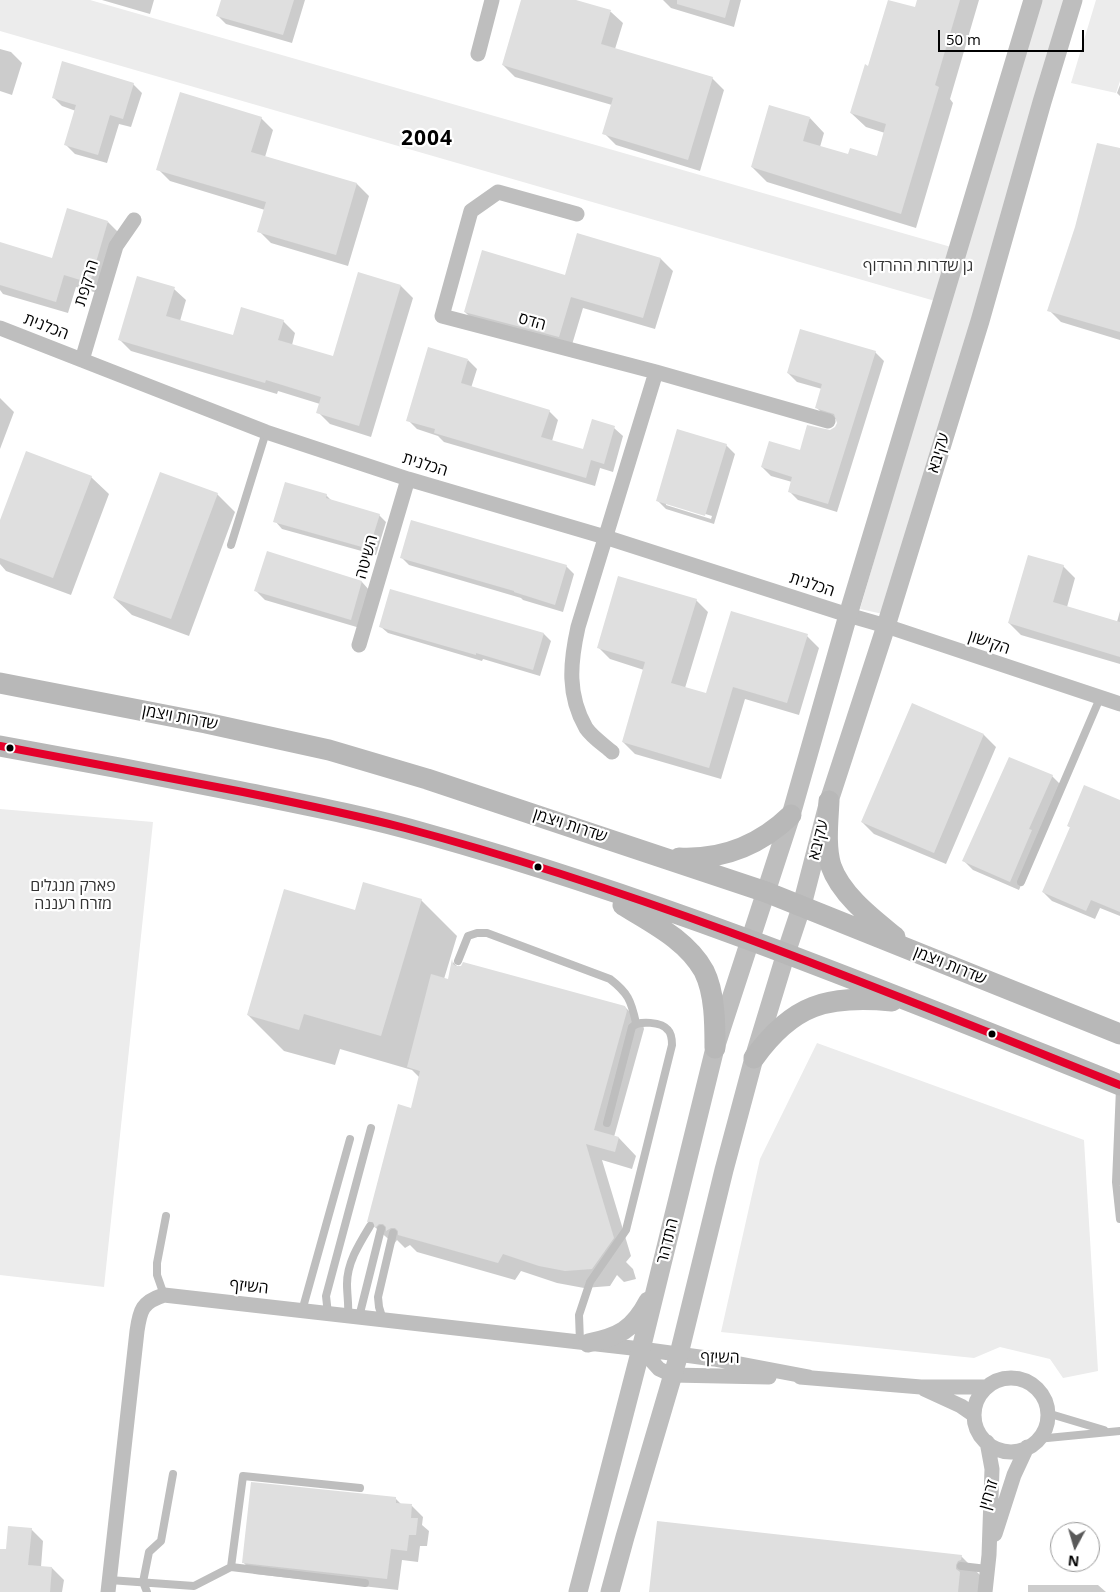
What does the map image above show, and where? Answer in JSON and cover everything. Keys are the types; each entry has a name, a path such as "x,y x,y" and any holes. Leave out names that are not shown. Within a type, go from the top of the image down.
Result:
{"main road":[{"name":"שדרות ויצמן","path":"0,682 206,723 329,750 427,779 802,905 1120,1034"},
{"path":"0,746 308,805 426,833 574,879 786,953 1120,1085"},
{"path":"828,801 828,849 832,867 842,885 862,909 915,952"},
{"path":"666,858 691,859 715,856 741,848 761,840 779,827 791,815"},
{"path":"574,879 665,931 687,949 704,972 712,998 715,1020 715,1048"},
{"path":"754,1058 781,1026 795,1015 811,1007 828,1002 852,999 914,1003"}],"street":[{"path":"478,54 492,0"},
{"name":"עקיבא","path":"766,892 791,815 848,615 1032,0"},
{"name":"עקיבא","path":"802,905 828,801 886,626 980,321 1073,0"},
{"name":"הדס","path":"576,214 498,192 471,210 442,316 656,372 828,421"},
{"name":"הרקפת","path":"82,360 116,246 134,220"},
{"name":"הכלנית","path":"0,328 266,432 408,479 605,537 848,615"},
{"path":"612,752 587,730 572,693 571,659 578,627 656,372"},
{"name":"השיטה","path":"359,645 408,479"},
{"name":"הקישון","path":"848,615 1120,704"},
{"name":"התדהר","path":"578,1592 641,1349 715,1048 766,892"},
{"path":"610,1592 678,1354 754,1058 802,905"},
{"path":"584,1342 607,1339 623,1332 634,1322 646,1305 658,1280"},
{"path":"109,1586 140,1313 151,1299 164,1295"},
{"name":"השיזף","path":"164,1295 641,1349 809,1377"},
{"path":"641,1349 660,1369 672,1375"},
{"name":"השיזף","path":"672,1375 809,1377 921,1387 986,1387"},
{"path":"1007,1378 1019,1379 1030,1383 1039,1391 1045,1401 1047,1413 1046,1424 1032,1443 1022,1450 997,1449 978,1433 974,1421 974,1409 978,1397 986,1387 996,1381 1007,1378"},
{"name":"השיזף","path":"921,1387 974,1414"},
{"name":"זרחין","path":"985,1592 992,1469 987,1442"},
{"name":"זרחין","path":"988,1562 1014,1475 1032,1443"}],"lane":[{"path":"231,545 266,432"},
{"path":"1021,882 1100,698"},
{"path":"458,961 468,936 476,933 487,933 610,979 624,990 632,1001 636,1022 632,1027 607,1123"},
{"path":"584,1342 579,1315 590,1282 626,1230 672,1045 672,1035 668,1028 662,1025 636,1022"},
{"path":"1120,1089 1118,1182 1120,1219"},
{"path":"328,1314 326,1296 371,1128"},
{"path":"302,1310 350,1139"},
{"path":"164,1295 157,1275 157,1263 166,1216"},
{"path":"353,1316 347,1283 354,1253 370,1226"},
{"path":"353,1316 381,1229"},
{"path":"383,1320 378,1297 393,1233"},
{"path":"1047,1413 1108,1432"},
{"path":"1032,1443 1120,1431"},
{"path":"147,1592 143,1582 149,1552 161,1541 173,1474"},
{"path":"231,1567 243,1476 360,1488"},
{"path":"961,1566 988,1562"},
{"path":"109,1586 143,1582 197,1589 231,1567 365,1583"}],"green space":[{"name":"גן שדרות ההרדוף","path":"0,0 90,0 958,249 942,303 0,31"},
{"path":"1038,0 1068,0 883,614 860,609"},
{"path":"1096,0 1120,0 1120,81 1116,93 1071,83"},
{"name":"פארק מנגלים מזרח רעננה","path":"0,809 153,822 104,1287 0,1275"},
{"path":"817,1043 1084,1140 1098,1371 1063,1378 1050,1359 1000,1347 974,1358 721,1332 760,1159"}],"building":[{"path":"221,0 294,0 283,35 216,16"},
{"path":"521,0 576,0 611,10 601,44 713,77 688,160 602,134 613,98 502,65"},
{"path":"677,0 730,0 725,18 677,4"},
{"path":"888,0 915,7 917,0 960,0 935,85 939,87 901,214 751,167 769,105 810,117 803,141 848,154 850,148 877,156 886,124 850,113 865,64 868,66"},
{"path":"62,61 134,83 123,119 110,115 98,155 64,145 76,105 52,98"},
{"path":"180,92 262,117 251,152 357,183 336,255 257,232 266,202 156,170"},
{"path":"1097,143 1120,148 1120,332 1047,311 1075,227"},
{"path":"67,208 108,221 90,283 64,275 56,302 0,285 0,242 52,258"},
{"path":"577,233 661,258 643,318 571,297 559,337 464,312 482,250 565,275"},
{"path":"358,272 401,285 359,426 316,413 321,397 266,380 265,383 118,340 137,276 175,287 166,316 233,335 241,307 284,320 278,340 333,356"},
{"path":"800,329 876,351 828,504 788,492 792,477 761,467 769,441 800,450 807,425 830,430 837,423 834,414 815,408 822,384 787,373"},
{"path":"428,347 468,359 461,383 550,410 541,437 583,449 592,419 615,426 604,464 591,460 586,478 434,433 435,429 406,421"},
{"path":"677,429 727,444 705,516 656,501"},
{"path":"26,451 92,476 53,578 0,558 0,520"},
{"path":"160,472 218,493 171,619 113,598"},
{"path":"285,482 327,494 326,498 380,514 369,549 273,522"},
{"path":"411,520 567,565 555,605 514,591 400,558"},
{"path":"267,551 362,581 351,620 254,591"},
{"path":"1028,555 1064,565 1053,602 1120,622 1120,657 1008,623"},
{"path":"618,576 697,599 671,683 706,693 731,611 808,634 787,703 733,687 709,768 622,742 645,662 597,648"},
{"path":"390,589 544,633 533,670 379,627"},
{"path":"912,703 984,734 934,853 861,822"},
{"path":"1009,757 1053,775 1029,829 1032,830 1010,882 962,861"},
{"path":"1084,785 1120,800 1120,912 1091,900 1086,911 1042,892 1070,827 1067,826"},
{"path":"363,882 422,899 381,1036 304,1014 299,1030 247,1015 284,889 355,910"},
{"path":"452,959 453,964 456,966 461,966 463,962 625,1006 627,1011 594,1130 619,1137 615,1152 586,1144 614,1238 592,1269 565,1271 539,1266 503,1254 498,1263 398,1235 398,1231 395,1228 386,1231 386,1227 383,1224 379,1224 375,1228 373,1222 367,1222 398,1104 411,1108 420,1071 407,1067 431,974 448,979"},
{"path":"251,1482 396,1497 396,1503 412,1504 411,1518 418,1518 416,1535 409,1535 407,1551 391,1549 387,1579 242,1563"},
{"path":"657,1521 962,1555 961,1560 956,1565 956,1569 960,1572 958,1592 649,1592"},
{"path":"8,1526 32,1528 28,1565 52,1567 50,1592 0,1592 0,1549 6,1549"}],"transit line":[{"path":"0,746 324,809 405,828 496,854 587,882 677,913 944,1014 1120,1085"}],"district":[{"name":"2004","path":"427,139"}]}
